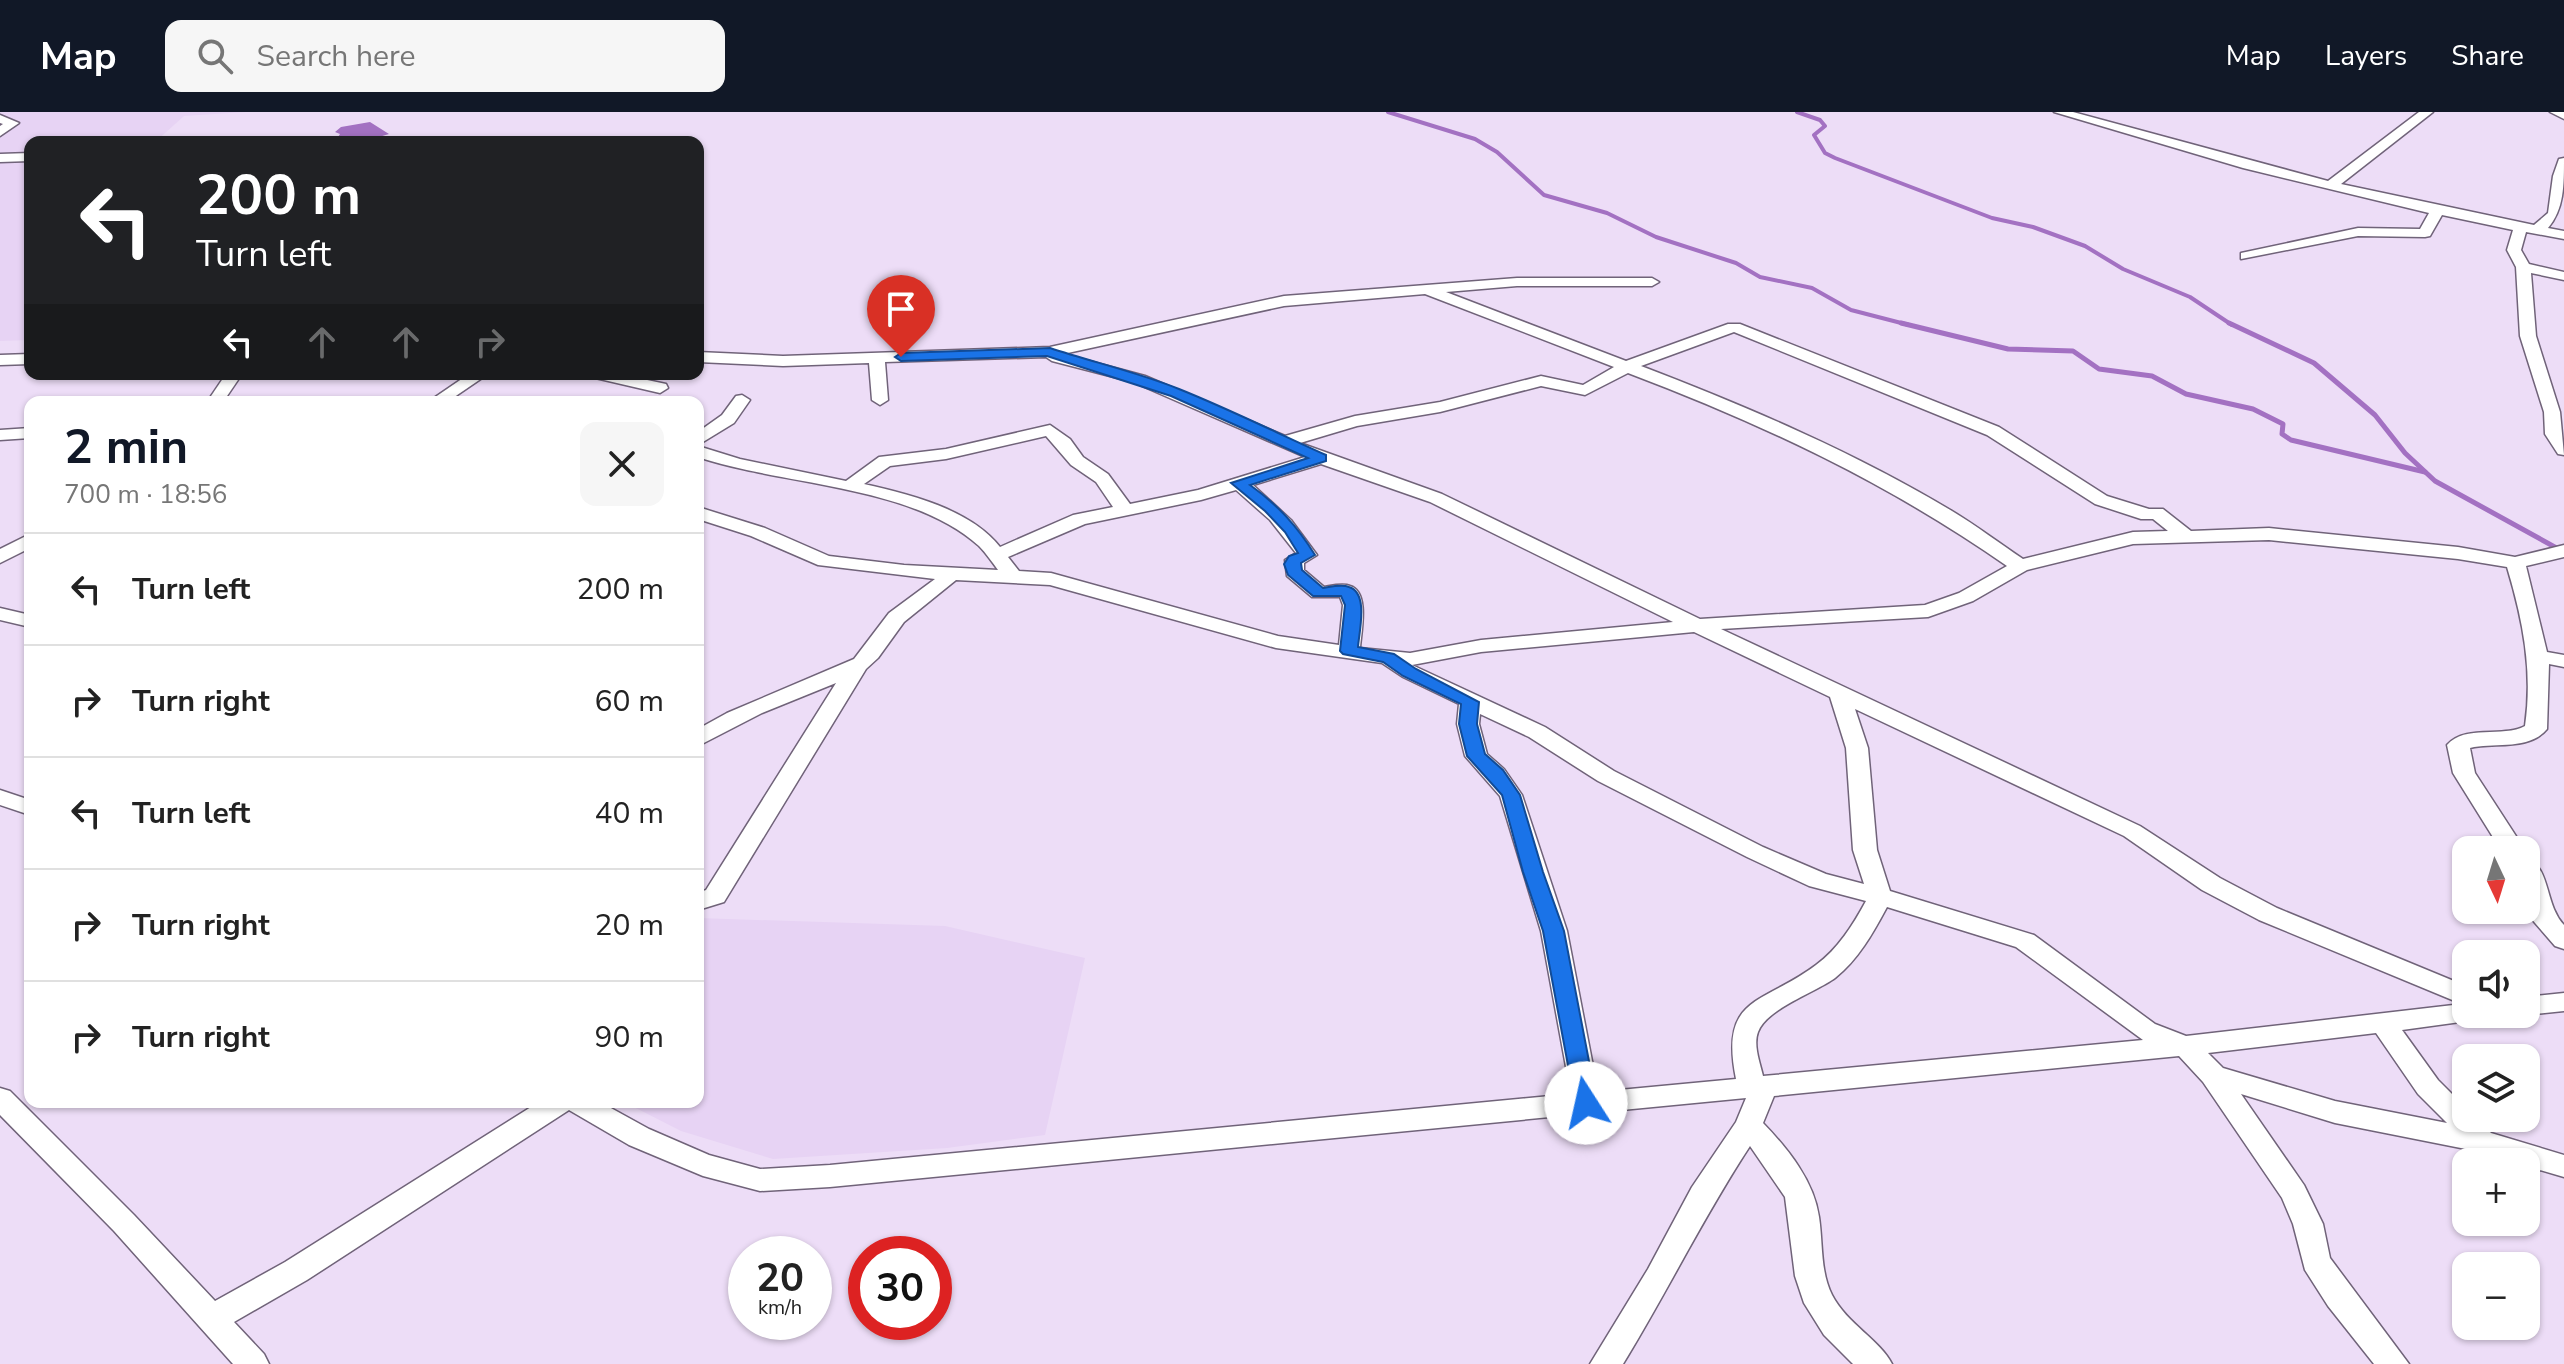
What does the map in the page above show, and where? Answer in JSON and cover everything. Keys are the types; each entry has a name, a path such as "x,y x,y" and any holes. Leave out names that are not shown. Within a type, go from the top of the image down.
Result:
{"street":[{"path":"2060,112 2198,152 2332,185 2439,211 2564,235"},
{"path":"2332,185 2427,112"},
{"path":"2556,112 2564,115"},
{"path":"0,119 13,123 0,132"},
{"path":"0,158 24,157"},
{"path":"2540,231 2541,225 2552,218 2557,209 2560,190 2558,172 2564,162"},
{"path":"2246,256 2358,232 2425,233 2431,218 2439,211"},
{"path":"2520,228 2514,250 2523,267 2528,336 2552,412 2554,434 2564,450"},
{"path":"2523,267 2564,276"},
{"path":"704,357 783,361 1050,352 1256,305 1416,289 1529,282 1652,282"},
{"path":"1416,289 1456,299 1560,342 1630,365 1756,418 1943,513 2020,566"},
{"path":"1283,442 1355,421 1440,407 1541,381 1585,390 1630,365 1734,327 1993,431 2101,500 2148,515 2156,513 2185,535"},
{"path":"1050,352 1058,358 1139,379 1321,458 1436,498 1697,627 2132,831 2211,884 2268,914 2452,990"},
{"path":"877,357 880,400"},
{"path":"0,360 24,359"},
{"path":"445,396 471,380"},
{"path":"624,380 660,388"},
{"path":"704,436 728,419 742,400"},
{"path":"851,485 885,461 946,454 1050,430 1077,461 1102,478 1125,510"},
{"path":"0,435 24,433"},
{"path":"704,454 720,461 851,485 948,517 978,535 1000,554 1011,574"},
{"path":"1000,554 1080,519 1239,483 1321,458"},
{"path":"1239,483 1271,507 1292,530 1307,555 1295,560 1292,564 1294,572 1319,593 1347,591 1353,605 1349,651"},
{"path":"704,515 758,532 825,561 951,574 1011,574 1051,579 1276,642 1410,659 1493,644 1771,618 1928,611 1966,597 2020,566 2133,538 2284,535 2458,553 2515,563 2564,551"},
{"path":"0,557 24,543"},
{"path":"2504,836 2464,773 2458,745 2470,739 2526,736 2536,729 2542,698 2534,622 2515,563"},
{"path":"704,900 715,896 858,665 877,648 890,625 937,589 951,574"},
{"path":"0,614 24,620"},
{"path":"2538,656 2564,661"},
{"path":"1388,658 1410,673 1537,732 1606,776 1682,817 1818,880 2025,941 2146,1031 2185,1046 2213,1075 2294,1193 2308,1224 2316,1261 2339,1297 2393,1364"},
{"path":"704,735 719,724 858,665"},
{"path":"1606,1364 1659,1278 1702,1195 1748,1126 1758,1086 1745,1049 1745,1030 1755,1017 1782,997 1825,972 1866,925 1880,897 1865,850 1857,748 1840,695"},
{"path":"1470,702 1468,724 1476,756 1496,774 1511,795 1554,931 1586,1103"},
{"path":"0,797 24,806"},
{"path":"2540,912 2564,940"},
{"path":"2540,1005 2564,1002"},
{"path":"588,1108 639,1137 703,1165 760,1180 830,1176 2185,1046 2452,1014"},
{"path":"2382,1022 2428,1087 2481,1141"},
{"path":"2213,1075 2335,1112 2481,1141 2564,1166"},
{"path":"0,1098 124,1223 253,1364"},
{"path":"211,1319 308,1263 552,1108"},
{"path":"1748,1126 1767,1144 1803,1205 1810,1277 1828,1318 1844,1339 1876,1364"}],"shaded area":[{"path":"0,112 246,112 184,116 162,136 24,136 24,340 0,341"},
{"path":"370,122 389,134 339,136 335,132 341,127"},
{"path":"704,918 945,926 1085,958 1045,1135 947,1148 773,1159 681,1131 636,1108 704,1108"}],"waterway":[{"path":"1388,112 1475,139 1497,152 1544,195 1607,213 1656,237 1736,263 1760,277 1812,288 1851,310 1905,324"},
{"path":"1797,112 1820,120 1825,126 1814,135 1825,153 1835,158 1992,218 2033,227 2085,246 2123,269 2190,297 2229,323"},
{"path":"1901,323 1905,324"},
{"path":"2229,323 2314,363 2375,415 2405,453 2435,481 2564,552"},
{"path":"1905,324 2008,349 2073,351 2099,369 2152,376 2186,394 2253,409 2283,424 2282,434 2291,440 2425,472"}],"route":[{"path":"901,357 1050,352 1058,358 1139,379 1176,393 1321,458 1239,483 1271,507 1292,530 1307,555 1292,564 1294,572 1302,580 1319,593 1347,591 1353,605 1349,651 1388,658 1410,673 1470,702 1468,724 1476,756 1496,774 1511,795 1514,813 1554,931 1586,1103"}]}
